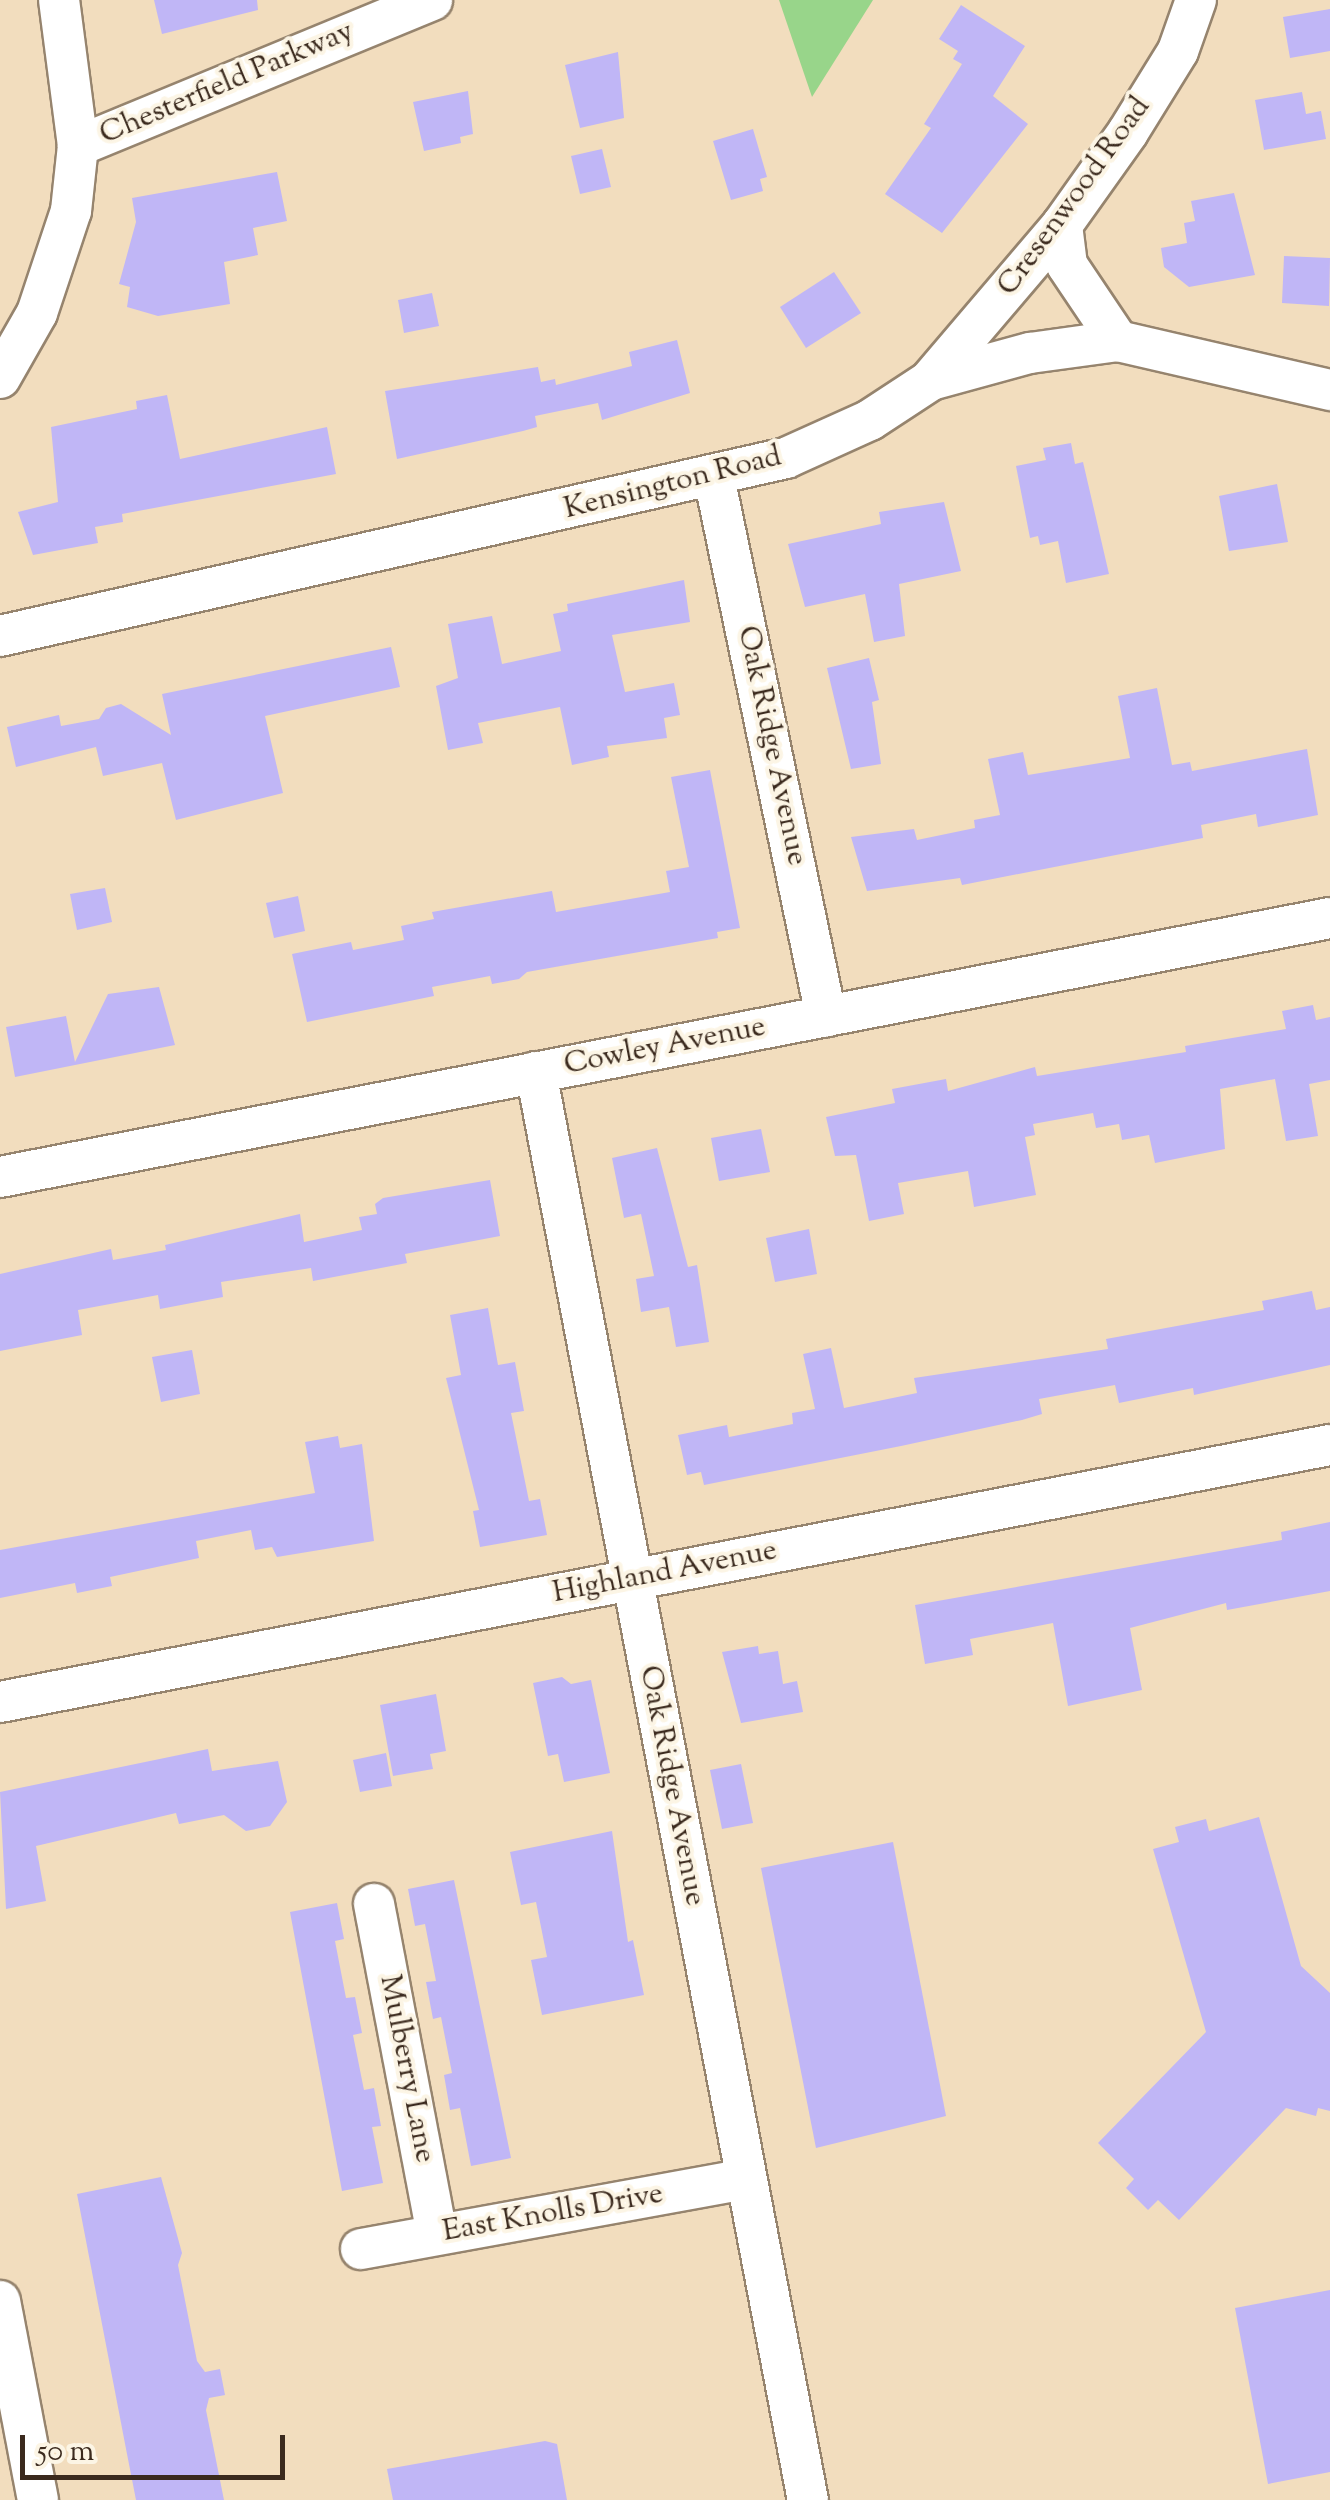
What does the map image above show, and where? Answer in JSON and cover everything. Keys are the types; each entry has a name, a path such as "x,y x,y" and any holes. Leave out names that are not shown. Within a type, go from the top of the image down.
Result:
{"street":[{"path":"0,378 56,269 78,146 58,0"},
{"name":"Chesterfield Parkway","path":"78,146 432,0"},
{"name":"Cresenwood Road","path":"931,380 1062,224 1178,52 1196,0"},
{"path":"1062,224 1067,265 1118,342"},
{"name":"Kensington Road","path":"0,636 714,477 829,442 931,380 1030,353 1118,342 1330,390"},
{"name":"Oak Ridge Avenue","path":"714,477 826,1016"},
{"name":"Cowley Avenue","path":"0,1176 1330,918"},
{"name":"Oak Ridge Avenue","path":"536,1072 808,2500"},
{"name":"Highland Avenue","path":"0,1702 1330,1445"},
{"name":"Mulberry Lane","path":"374,1904 437,2234"},
{"name":"East Knolls Drive","path":"361,2249 745,2179"},
{"path":"0,2301 38,2500"}],"green space":[{"path":"779,0 873,0 812,97"}],"building":[{"path":"154,0 257,0 258,10 162,34"},
{"path":"961,5 1025,46 993,96 1028,124 942,233 885,194 931,128 924,124 962,64 953,59 958,51 939,39"},
{"path":"1330,9 1330,51 1290,58 1283,17"},
{"path":"618,52 624,118 580,128 565,65"},
{"path":"468,91 473,134 460,137 461,143 424,151 413,102"},
{"path":"1302,92 1306,114 1321,111 1326,139 1264,150 1255,100"},
{"path":"753,129 767,177 760,179 763,191 731,200 713,141"},
{"path":"602,149 611,187 580,194 571,156"},
{"path":"277,172 287,221 253,228 258,255 224,262 230,304 158,316 127,307 130,287 119,284 136,222 132,198"},
{"path":"1234,193 1255,275 1189,287 1164,267 1161,248 1187,243 1184,223 1195,221 1191,201"},
{"path":"1284,256 1330,258 1329,306 1282,303"},
{"path":"834,272 861,313 806,348 780,307"},
{"path":"432,293 439,326 404,333 398,300"},
{"path":"677,340 690,393 602,420 598,403 535,416 537,427 397,459 385,391 538,367 541,382 555,379 556,385 632,366 629,352"},
{"path":"167,395 180,459 327,427 336,474 122,514 123,522 95,527 98,543 33,555 18,512 58,502 51,427 137,409 136,401"},
{"path":"1071,443 1075,464 1083,462 1109,574 1066,583 1058,541 1040,545 1038,536 1030,538 1016,466 1046,460 1043,448"},
{"path":"1277,484 1288,542 1229,551 1219,496"},
{"path":"944,502 961,571 899,584 905,636 874,642 865,594 805,607 788,544 881,524 879,512"},
{"path":"684,580 690,622 612,635 625,692 674,683 680,715 664,718 667,738 607,746 609,757 572,765 560,707 478,723 483,743 448,750 436,686 458,678 448,624 492,616 502,664 561,651 553,614 568,611 567,604"},
{"path":"391,647 400,687 265,716 283,793 176,820 162,763 103,776 96,747 16,767 7,727 59,715 61,726 99,719 106,708 121,704 171,735 162,694"},
{"path":"869,658 879,700 872,702 881,764 851,769 827,668"},
{"path":"1157,688 1172,765 1190,762 1192,771 1307,749 1318,815 1258,827 1256,814 1201,825 1203,838 962,885 960,878 867,891 851,837 914,829 917,840 975,828 974,820 1000,815 988,759 1023,752 1028,775 1130,758 1118,696"},
{"path":"710,770 740,928 717,932 718,938 527,972 519,979 492,984 490,976 432,987 434,996 307,1022 292,954 351,942 353,950 404,940 401,926 434,919 432,912 552,891 556,912 670,892 666,871 689,867 671,777"},
{"path":"105,888 112,922 77,930 70,894"},
{"path":"298,896 305,931 274,938 266,903"},
{"path":"159,987 175,1045 15,1077 6,1027 66,1016 75,1062 108,994"},
{"path":"1313,1005 1316,1020 1330,1017 1330,1080 1309,1084 1318,1136 1286,1141 1275,1079 1220,1089 1225,1149 1155,1163 1149,1135 1122,1140 1119,1124 1096,1128 1093,1113 1033,1124 1035,1135 1025,1137 1036,1195 974,1207 968,1171 898,1183 904,1214 869,1221 856,1155 835,1156 826,1117 895,1103 892,1089 946,1079 948,1091 1035,1067 1037,1076 1186,1052 1185,1046 1286,1029 1282,1011"},
{"path":"761,1129 770,1172 719,1181 711,1138"},
{"path":"657,1148 688,1267 697,1265 709,1342 676,1347 669,1307 641,1312 636,1279 654,1276 641,1214 624,1218 612,1158"},
{"path":"490,1180 500,1236 405,1254 407,1263 313,1281 311,1268 221,1282 223,1297 160,1309 158,1295 78,1310 82,1335 0,1351 0,1274 111,1249 113,1260 166,1250 165,1245 300,1214 304,1242 362,1230 359,1217 377,1214 375,1204 383,1198"},
{"path":"809,1229 817,1274 775,1282 766,1238"},
{"path":"1312,1291 1316,1310 1330,1307 1330,1365 1194,1395 1193,1388 1119,1403 1115,1385 1039,1399 1042,1414 1022,1420 901,1446 704,1485 701,1472 687,1475 678,1435 727,1425 729,1437 793,1424 792,1413 815,1409 803,1354 831,1348 844,1408 917,1393 914,1378 1108,1349 1106,1339 1264,1310 1262,1301"},
{"path":"488,1308 498,1365 515,1362 524,1411 511,1413 529,1501 540,1499 547,1535 480,1547 473,1511 479,1510 446,1378 461,1375 450,1315"},
{"path":"192,1350 200,1394 161,1402 152,1357"},
{"path":"338,1436 340,1448 362,1444 374,1541 277,1557 272,1547 255,1550 251,1530 196,1541 199,1558 110,1577 112,1586 77,1593 75,1583 0,1598 0,1550 315,1493 305,1442"},
{"path":"1330,1522 1330,1591 1227,1610 1226,1603 1130,1628 1142,1690 1068,1706 1053,1623 970,1639 973,1655 925,1664 915,1605 1282,1540 1281,1532"},
{"path":"758,1646 759,1654 778,1651 783,1684 797,1681 803,1712 741,1723 722,1652"},
{"path":"562,1677 571,1684 591,1680 610,1773 564,1782 558,1754 548,1756 533,1683"},
{"path":"436,1694 446,1751 430,1754 433,1769 393,1776 380,1705"},
{"path":"208,1749 212,1771 278,1761 287,1802 270,1826 246,1831 224,1815 179,1824 176,1813 36,1846 46,1901 6,1909 0,1792"},
{"path":"386,1753 392,1786 360,1792 353,1760"},
{"path":"741,1764 753,1823 722,1829 710,1770"},
{"path":"1259,1817 1301,1966 1330,1993 1330,2111 1318,2108 1316,2116 1286,2108 1179,2220 1158,2200 1148,2210 1126,2188 1134,2179 1098,2143 1206,2032 1153,1849 1179,1842 1175,1827 1206,1819 1209,1831"},
{"path":"612,1831 628,1942 633,1940 644,1995 542,2015 531,1960 547,1957 536,1902 521,1905 510,1852"},
{"path":"893,1842 946,2116 816,2148 761,1868"},
{"path":"454,1880 511,2158 471,2166 460,2108 450,2110 444,2075 452,2073 441,2017 433,2019 426,1982 436,1981 425,1924 415,1926 408,1889"},
{"path":"337,1903 344,1939 335,1941 346,1998 355,1997 362,2033 353,2035 364,2090 374,2088 381,2126 372,2127 383,2183 342,2191 290,1912"},
{"path":"161,2177 182,2253 178,2265 197,2361 205,2372 220,2369 225,2395 209,2398 206,2410 224,2500 136,2500 127,2454 77,2194"},
{"path":"1330,2290 1330,2472 1268,2484 1235,2308"},
{"path":"545,2441 557,2444 567,2500 393,2500 387,2469"}]}
